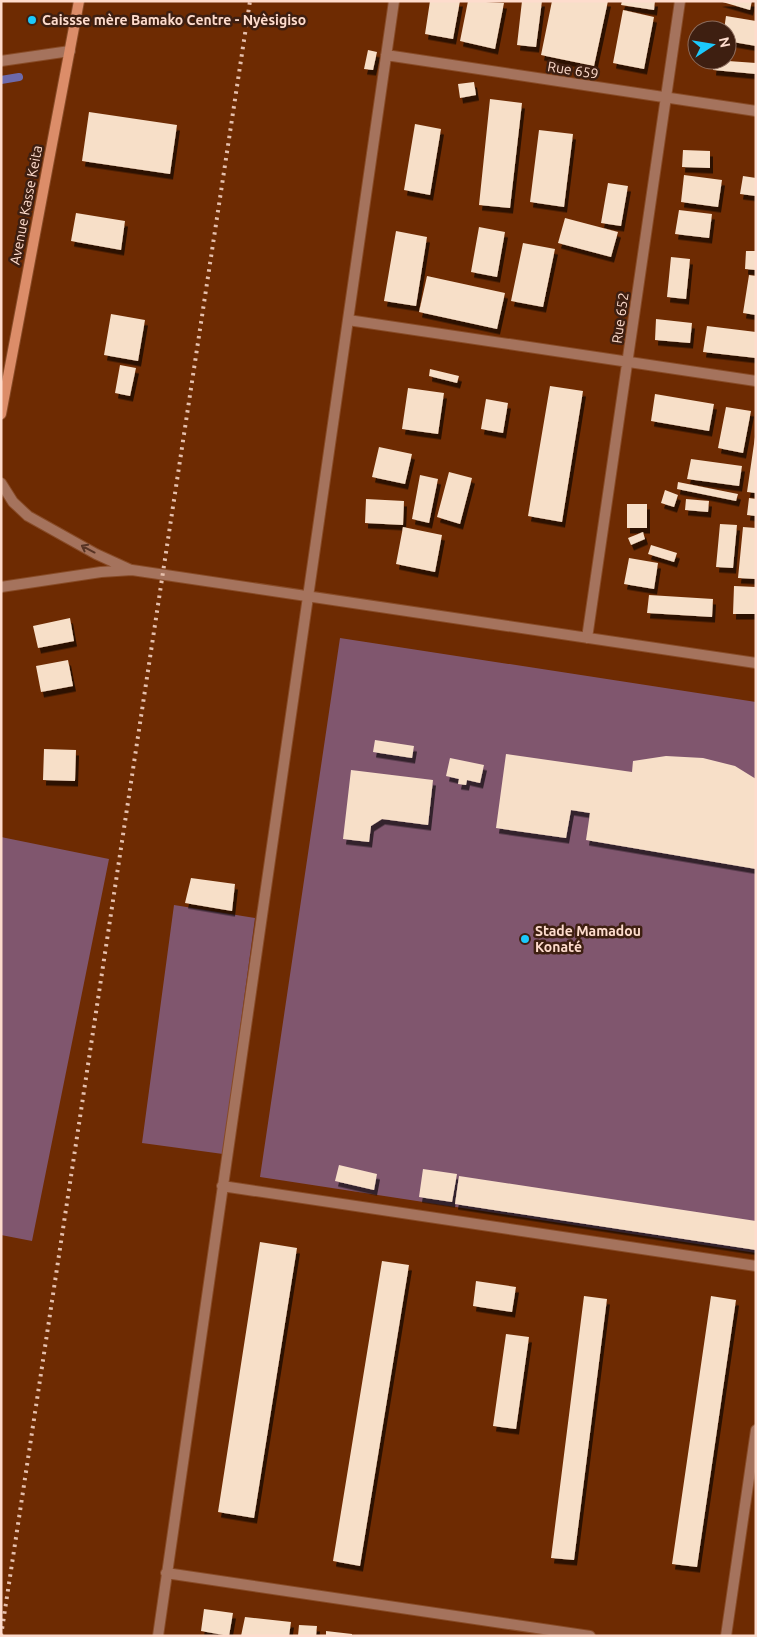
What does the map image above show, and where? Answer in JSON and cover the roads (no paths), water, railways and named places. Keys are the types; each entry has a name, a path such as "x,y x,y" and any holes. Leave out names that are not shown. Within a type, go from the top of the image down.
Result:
{"main road":[{"name":"Avenue Kasse Keita","path":"1,414 3,393 79,1"}],"street":[{"path":"158,1636 394,1"},
{"name":"Rue 652","path":"588,638 680,1"},
{"path":"1,61 70,51"},
{"name":"Rue 659","path":"386,56 756,111"},
{"path":"348,320 756,381"},
{"path":"1,483 13,502 28,516 96,554 132,570"},
{"path":"1,587 101,572 132,570 756,663"},
{"path":"222,1186 756,1266"},
{"path":"726,1636 756,1430"},
{"path":"166,1573 590,1636"}],"waterway":[{"path":"1,80 19,77"}],"railway":[{"path":"1,1636 250,1"}],"place":[{"name":"Caissse mère Bamako Centre - Nyèsigiso","path":"32,20"},
{"name":"Stade Mamadou Konaté","path":"525,939"}]}
